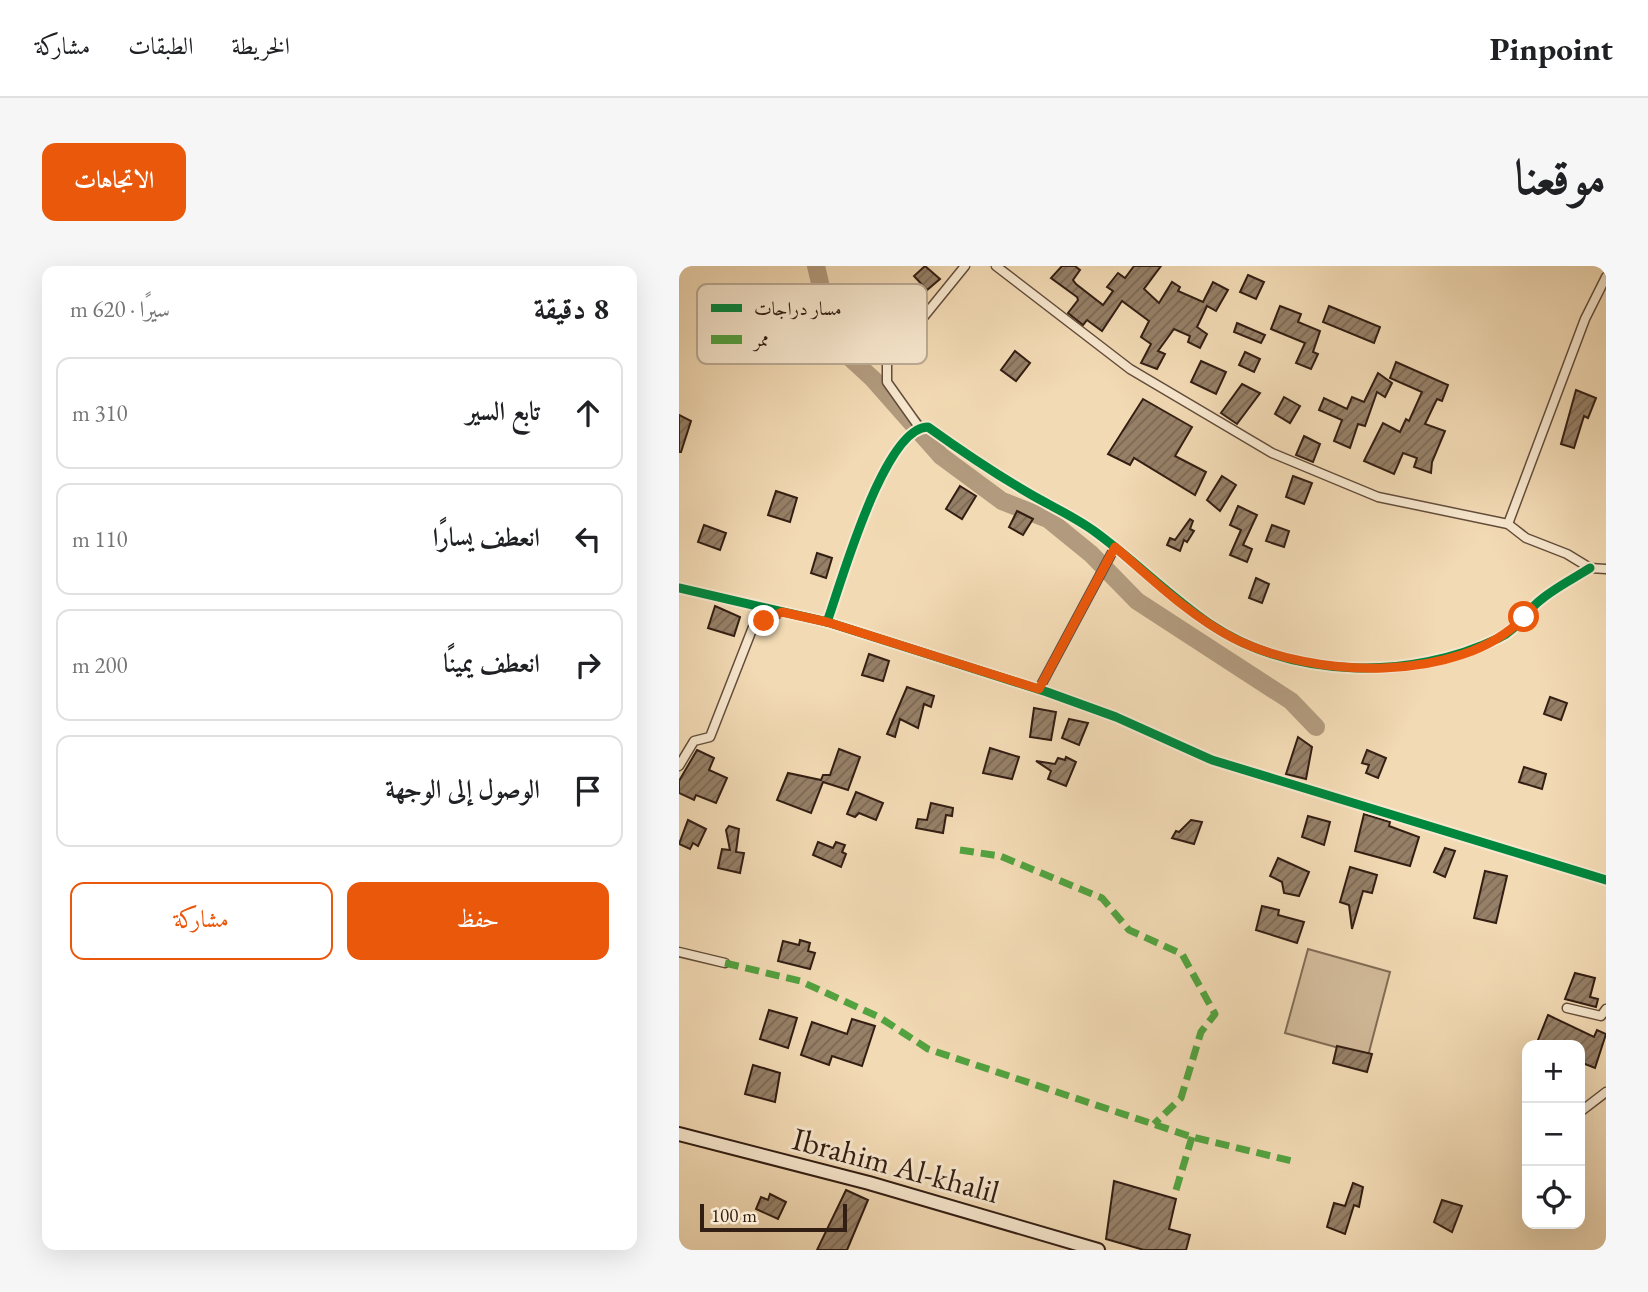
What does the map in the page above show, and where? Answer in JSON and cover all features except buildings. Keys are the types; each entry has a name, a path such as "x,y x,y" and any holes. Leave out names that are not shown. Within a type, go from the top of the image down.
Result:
{"street":[{"path":"927,313 965,266"},
{"path":"996,266 1129,369 1272,453 1378,497 1508,524 1526,538 1567,554 1590,568 1606,569"},
{"path":"1508,524 1585,319 1606,277"},
{"path":"887,364 887,382 919,427"},
{"path":"827,622 872,495 886,466 910,432 919,427 928,427 981,464 1075,518 1209,623 1252,647 1333,667 1378,669 1437,660 1499,638 1510,632 1539,601 1590,568"},
{"path":"1039,689 1115,547"},
{"path":"679,588 827,622 1039,689 1116,717 1212,760 1606,880"},
{"path":"679,766 694,741 710,737 753,627 782,612"},
{"path":"679,952 726,963"},
{"path":"1567,1008 1601,1016 1606,1009"},
{"path":"1585,1108 1606,1092"},
{"name":"Ibrahim Al-khalil","path":"679,1134 869,1183 1098,1250"}],"shaded area":[{"path":"1308,949 1390,972 1368,1056 1285,1033"}],"waterway":[{"path":"816,266 820,284"},
{"path":"857,364 941,456 1002,501 1048,519 1091,554 1137,601 1291,701 1316,727"}],"marked path":[{"path":"960,850 1000,856 1102,898 1129,930 1182,954 1215,1014 1201,1032 1181,1098 1154,1124"},
{"path":"725,963 800,981 879,1017 928,1049 1192,1137 1292,1161"},
{"path":"1176,1190 1192,1137"}],"cycle path":[{"path":"827,622 866,510 880,479 896,452 912,434 928,427 1000,476 1094,531 1210,624 1242,642 1277,655 1314,664 1352,668 1390,667 1428,662 1464,652 1505,635 1543,598 1590,568"},
{"path":"679,588 827,622 1047,692 1116,717 1212,760 1606,880"}],"route":[{"path":"764,621 782,612 827,622 1039,689 1115,547 1160,586 1230,636 1252,647 1333,667 1378,669 1437,660 1499,638 1510,632 1524,617"}]}
